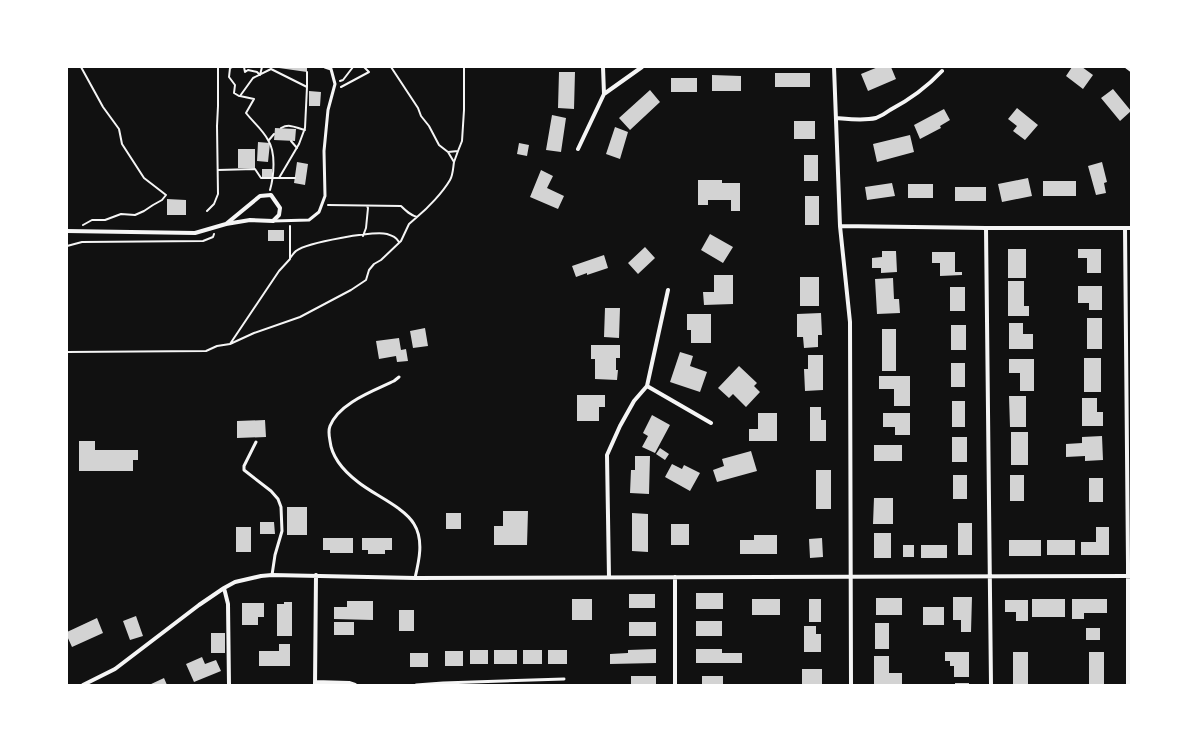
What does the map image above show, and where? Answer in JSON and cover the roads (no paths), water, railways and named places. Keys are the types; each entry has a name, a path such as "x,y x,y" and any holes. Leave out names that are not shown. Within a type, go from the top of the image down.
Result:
{"street":[{"path":"578,149 604,94 603,67"},
{"path":"604,94 642,67"},
{"path":"834,67 840,226 850,322 851,685"},
{"path":"1127,67 1131,70"},
{"path":"836,118 865,119 878,117 916,94 932,82 942,71"},
{"path":"67,231 195,233 226,224 250,220 273,221 279,215 280,208 271,195 260,196 226,224"},
{"path":"840,226 1131,228"},
{"path":"986,228 990,685"},
{"path":"1125,228 1129,576 1128,685"},
{"path":"609,577 607,455 620,426 634,401 646,386 668,290"},
{"path":"646,386 711,423"},
{"path":"83,685 115,669 199,604 224,588 235,582 261,576 316,575 416,578 1129,576"},
{"path":"316,575 314,684 349,683 355,685"},
{"path":"675,577 675,685"},
{"path":"224,588 228,604 229,685"}],"lane":[{"path":"273,221 309,220 319,212 325,196 324,152 328,110 335,84 331,69 325,67"},
{"path":"399,377 353,401 335,417 330,426 329,432 331,449 339,465 358,483 408,517 415,525 418,534 420,558 416,578"},
{"path":"256,442 244,466 244,470 271,491 278,499 281,507 282,531 275,555 272,575"},
{"path":"416,685 564,679"}]}
